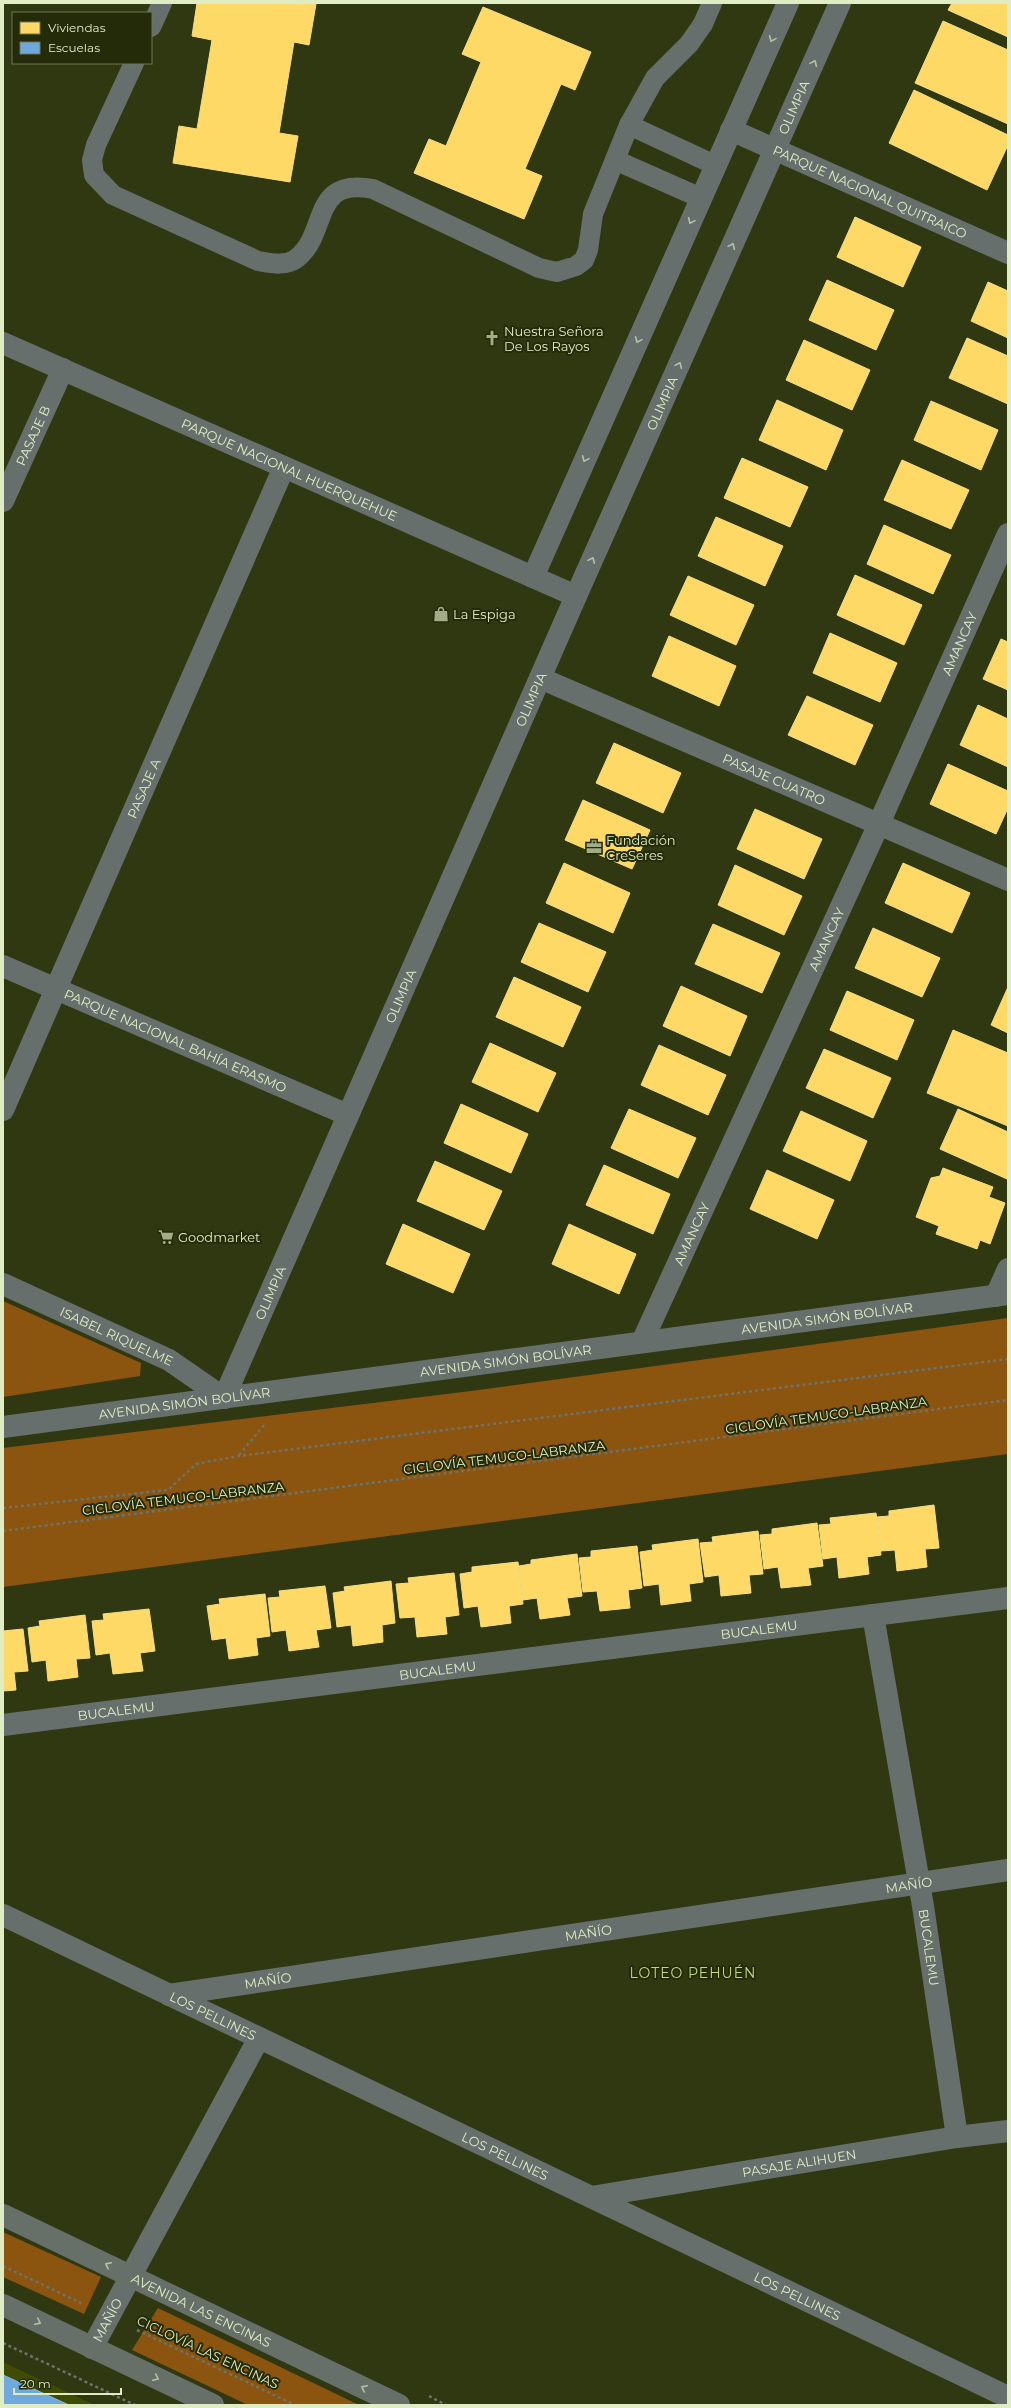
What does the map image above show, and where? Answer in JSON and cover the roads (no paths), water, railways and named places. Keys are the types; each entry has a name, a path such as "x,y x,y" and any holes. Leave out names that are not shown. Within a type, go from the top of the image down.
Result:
{"main road":[{"name":"AVENIDA LAS ENCINAS","path":"3,2215 399,2405"},
{"path":"3,2305 213,2405"}],"street":[{"path":"533,577 788,3"},
{"name":"OLIMPIA","path":"224,1398 576,596 840,3"},
{"name":"PARQUE NACIONAL QUITRAICO","path":"731,130 1008,253"},
{"name":"PARQUE NACIONAL HUERQUEHUE","path":"3,343 576,596"},
{"name":"PASAJE B","path":"3,501 63,369"},
{"name":"PASAJE A","path":"3,1110 284,467"},
{"name":"AMANCAY","path":"642,1342 878,826 1008,534"},
{"name":"PASAJE CUATRO","path":"540,678 878,826 1008,880"},
{"name":"PARQUE NACIONAL BAHÍA ERASMO","path":"3,966 348,1115"},
{"path":"1002,1295 1008,1269"},
{"name":"ISABEL RIQUELME","path":"3,1284 169,1360 224,1398"},
{"name":"AVENIDA SIMÓN BOLÍVAR","path":"3,1427 1002,1295"},
{"name":"BUCALEMU","path":"3,1725 1008,1598"},
{"name":"BUCALEMU","path":"873,1615 918,1882 957,2138"},
{"name":"MAÑÍO","path":"169,1995 918,1882 1008,1870"},
{"name":"LOS PELLINES","path":"3,1915 1008,2397"},
{"name":"MAÑÍO","path":"92,2348 259,2038"},
{"name":"PASAJE ALIHUEN","path":"591,2197 1008,2131"}],"lane":[{"path":"152,25 162,3"},
{"path":"134,64 96,145 92,160 94,175 113,195 258,261 274,264 297,258 307,245 326,203 336,193 348,188 361,187 373,189 548,271 567,270 584,260 588,250 594,214 629,125 655,78 689,44 703,24 712,3"},
{"path":"629,125 715,165"},
{"path":"615,160 701,198"}],"place":[{"name":"Nuestra Señora De Los Rayos","path":"492,338"},
{"name":"La Espiga","path":"441,614"},
{"name":"Fundación CreSeres","path":"594,847"},
{"name":"Goodmarket","path":"166,1237"}],"district":[{"name":"LOTEO PEHUÉN","path":"693,1973"}]}
